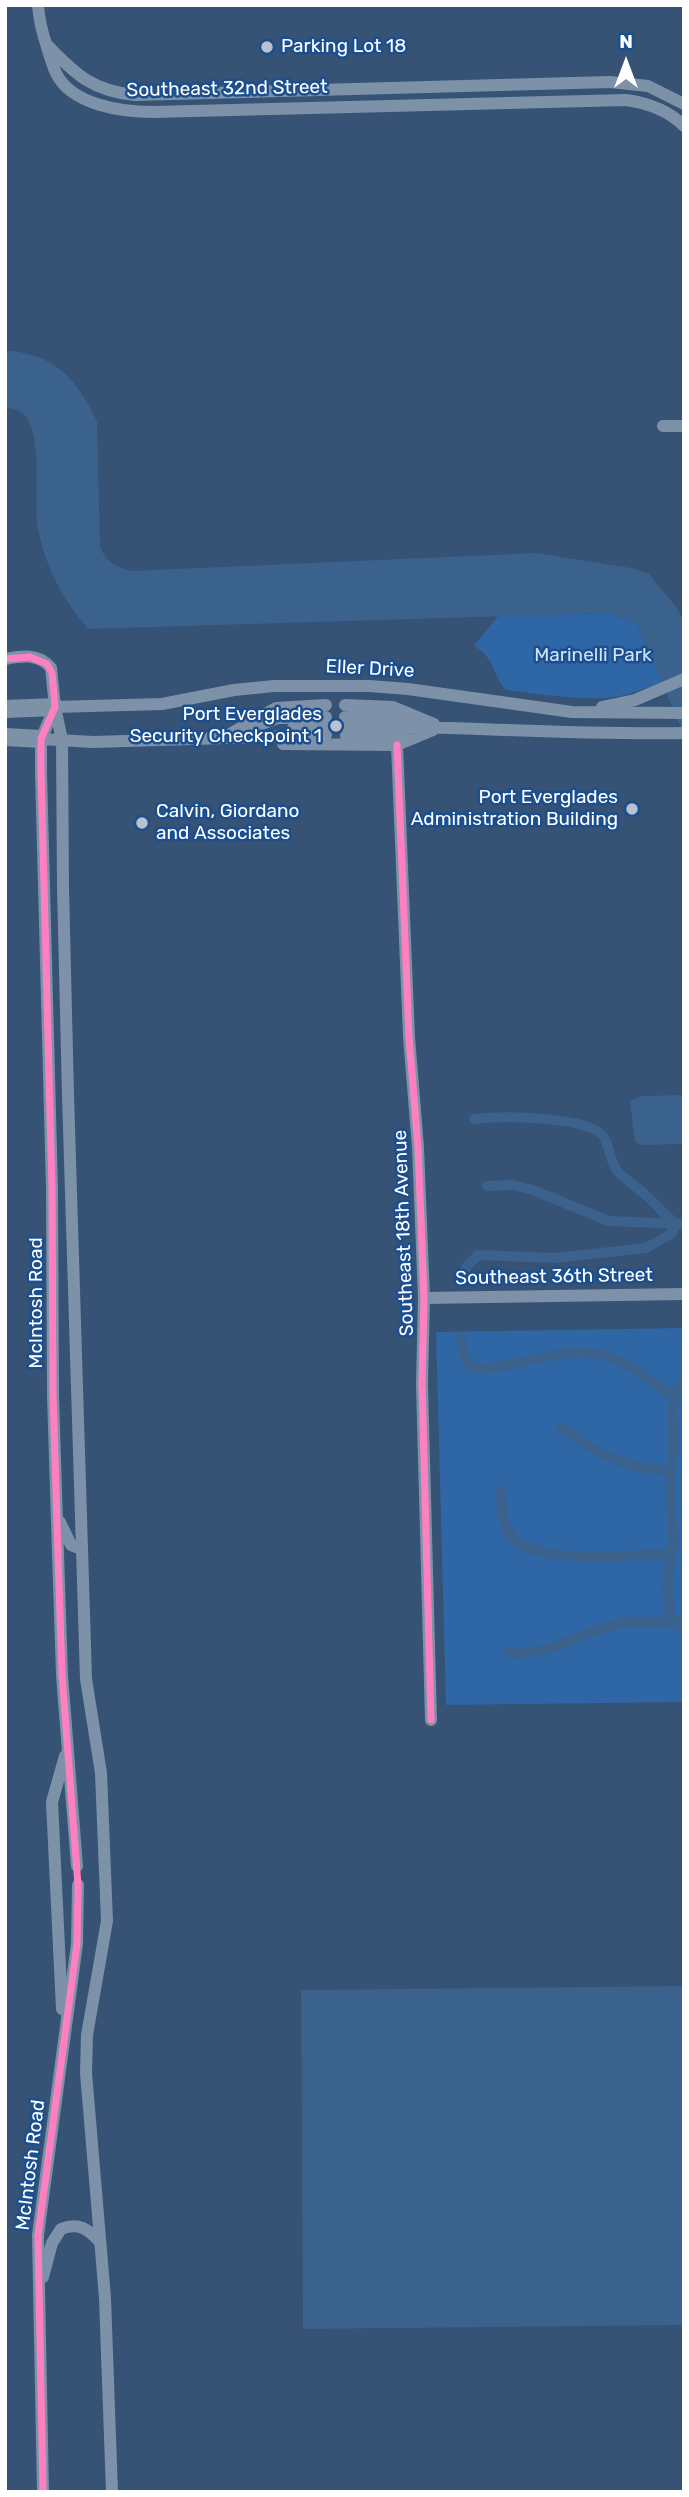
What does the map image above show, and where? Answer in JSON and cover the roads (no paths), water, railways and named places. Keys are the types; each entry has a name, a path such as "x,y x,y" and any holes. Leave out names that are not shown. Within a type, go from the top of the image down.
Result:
{"highway":[{"path":"5,709 55,707"},
{"path":"5,737 41,739"}],"street":[{"path":"38,5 39,25 46,43"},
{"name":"Southeast 32nd Street","path":"46,43 84,80 117,94 610,82 648,86 684,104"},
{"name":"Southeast 32nd Street","path":"46,43 56,75 64,84 96,105 115,110 153,112 607,99 643,102 663,110 684,126"},
{"path":"663,426 684,426"},
{"path":"5,659 30,657 47,664 52,673 62,740"},
{"path":"554,733 572,712 624,703 684,679"},
{"name":"Eller Drive","path":"55,707 162,704 234,690 274,686 393,688 572,712 684,713"},
{"path":"393,688 393,707"},
{"path":"41,739 55,707"},
{"name":"Eller Drive","path":"441,726 393,707 346,721 554,733 684,733"},
{"name":"Eller Drive","path":"276,708 326,721 282,728 220,740 276,708"},
{"name":"Eller Drive","path":"41,739 93,742 220,740 328,746 397,745 441,726"},
{"name":"McIntosh Road","path":"41,739 52,1188 53,1395 62,1675 77,1866"},
{"name":"McIntosh Road","path":"62,740 63,888 86,1679 101,1773 107,1921 92,1999 86,2073 105,2298 111,2492"},
{"name":"Southeast 18th Avenue","path":"397,745 409,1037 418,1147 424,1298 422,1384 431,1720"},
{"name":"Southeast 36th Street","path":"424,1298 684,1294"},
{"path":"57,1515 71,1545 82,1549"},
{"name":"McIntosh Road","path":"64,2039 52,1802 68,1746"},
{"name":"McIntosh Road","path":"43,2492 38,2235 76,1944 78,1885"},
{"path":"39,2291 52,2243 61,2229 76,2225 83,2227 100,2243"}],"waterway":[{"path":"461,1280 466,1267 478,1255 555,1258 646,1248 671,1234 675,1224 619,1173 604,1137 591,1128 540,1119 474,1119"},
{"path":"487,1186 512,1185 533,1190 609,1221 684,1224"},
{"path":"461,1337 466,1359 477,1369 494,1368 546,1356 580,1352 598,1354 623,1363 675,1396"},
{"path":"684,1381 675,1396 672,1410 674,1441 670,1482 673,1545 667,1587 670,1614 684,1628"},
{"path":"561,1428 612,1458 639,1467 670,1470"},
{"path":"500,1491 509,1533 521,1544 539,1551 584,1557 670,1554"},
{"path":"509,1653 541,1651 624,1623 679,1624"}],"place":[{"name":"Parking Lot 18","path":"267,47"},
{"name":"Port Everglades Security Checkpoint 1","path":"336,726"},
{"name":"Port Everglades Administration Building","path":"632,809"},
{"name":"Calvin, Giordano and Associates","path":"142,823"}],"park label":[{"name":"Marinelli Park","path":"593,656"}]}
